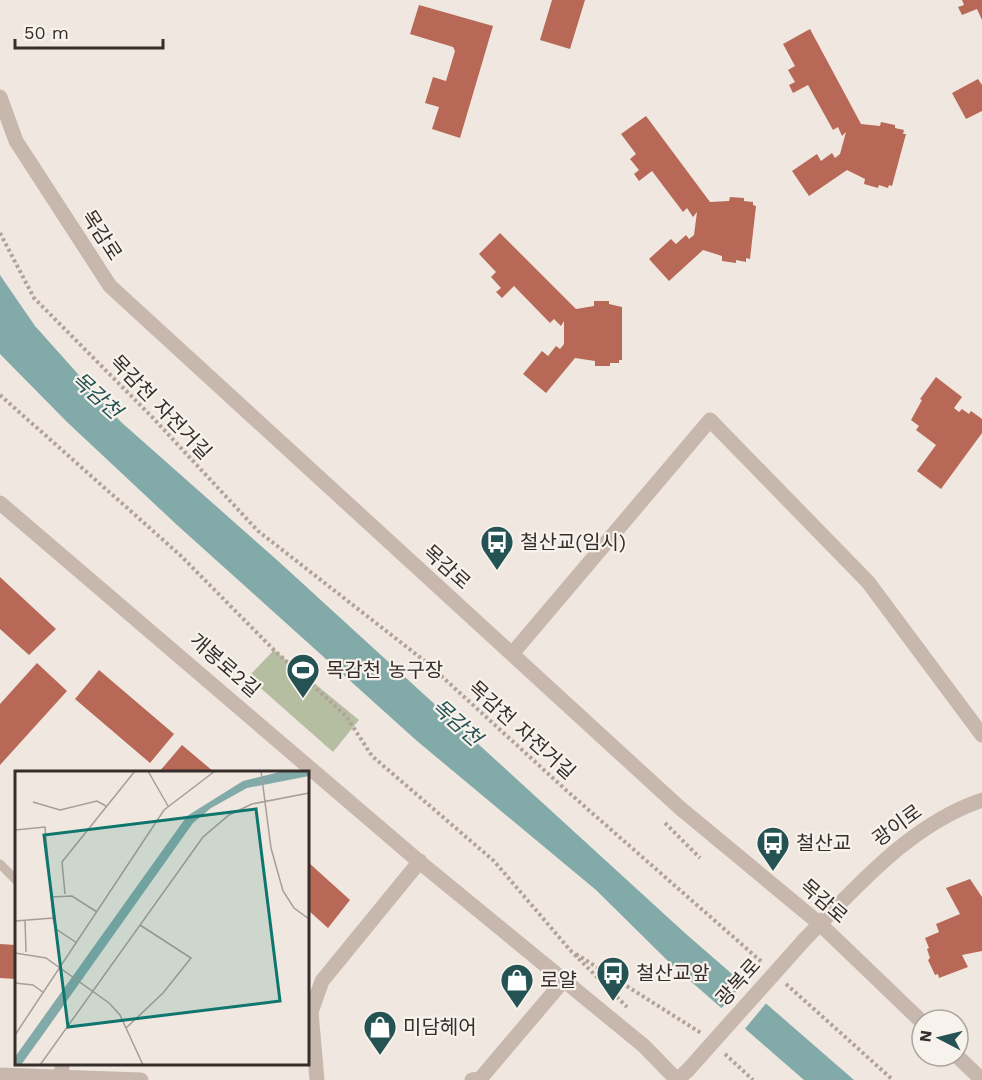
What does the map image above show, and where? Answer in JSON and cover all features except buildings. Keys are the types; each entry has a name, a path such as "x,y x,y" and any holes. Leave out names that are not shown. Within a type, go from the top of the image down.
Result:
{"street":[{"name":"목감로","path":"0,97 16,141 110,286 680,808 820,924 910,1010"},
{"path":"512,654 710,420 868,582 982,735"},
{"name":"개봉로2길","path":"0,503 420,861 644,1046 683,1075"},
{"name":"광이로","path":"820,924 886,857 955,810 982,800"},
{"path":"317,1080 309,1012 322,981 420,861"},
{"name":"광복로","path":"683,1075 820,924"},
{"path":"472,1080 480,1079 564,980"},
{"path":"970,1068 982,1080"},
{"path":"0,1075 62,1070 141,1080"}],"lane":[{"path":"0,864 15,879"}],"path":[{"name":"목감천 자전거길","path":"0,233 34,298 153,418 258,531 426,662 567,791 769,969"},
{"path":"0,395 178,554 274,650 346,716 372,756 494,861 570,950 629,1009"},
{"path":"665,823 700,858"},
{"path":"570,950 693,1025 708,1039"},
{"path":"778,976 893,1080"},
{"path":"722,1052 753,1080"}],"green space":[{"name":"목감천 농구장","path":"274,650 359,720 333,752 248,677"}],"water":[{"name":"목감천","path":"0,275 35,326 121,422 277,560 686,934 854,1080 804,1080 672,965 596,890 417,741 177,525 67,422 0,354"}],"pier":[{"path":"745,981 768,1001 743,1031 719,1011"}],"place":[{"name":"철산교(임시)","path":"497,571"},
{"name":"목감천 농구장","path":"303,699"},
{"name":"철산교","path":"773,872"},
{"name":"철산교앞","path":"613,1002"},
{"name":"로얄","path":"517,1009"},
{"name":"미담헤어","path":"380,1056"}]}
